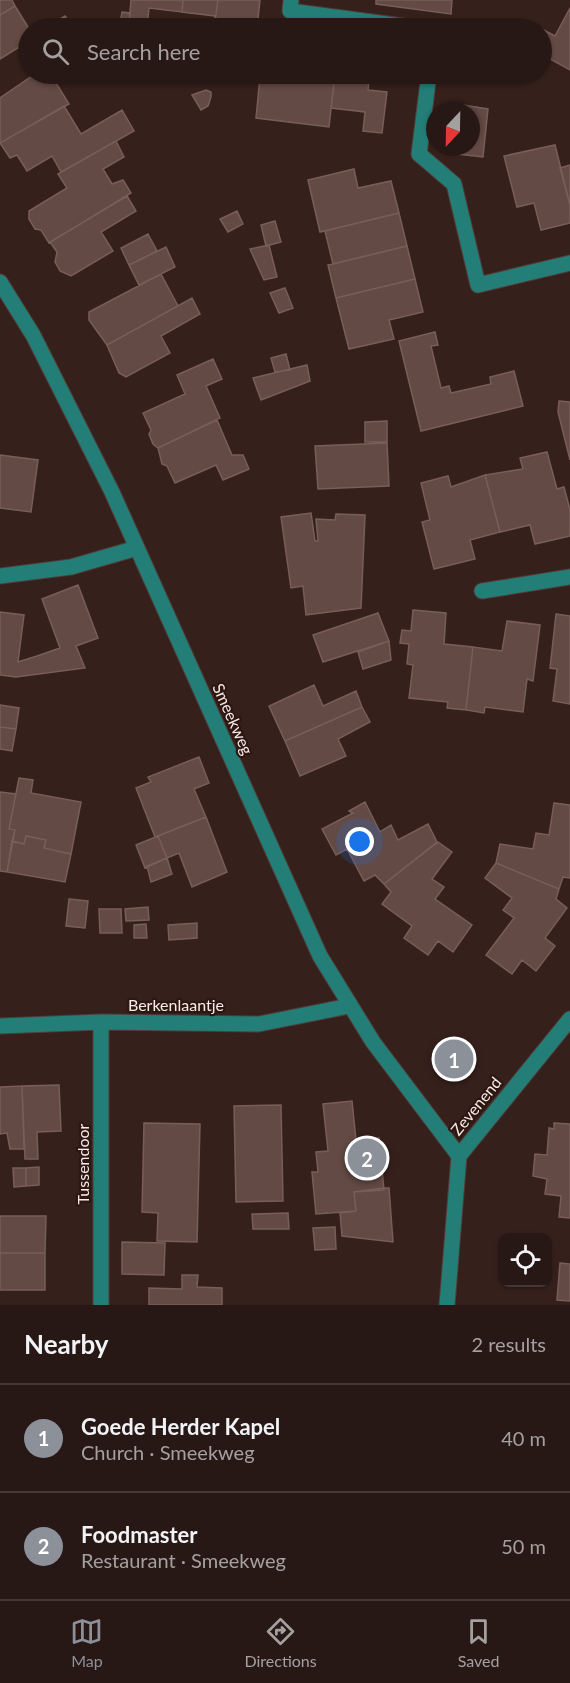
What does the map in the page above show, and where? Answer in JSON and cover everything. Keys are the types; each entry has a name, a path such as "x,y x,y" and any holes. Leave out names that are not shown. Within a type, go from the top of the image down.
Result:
{"street":[{"path":"291,0 290,11 342,18"},
{"path":"428,84 419,154 454,184 478,285 570,262"},
{"name":"Smeekweg","path":"0,282 33,335 137,548 315,945 349,1006 459,1156"},
{"path":"0,576 71,567 137,548"},
{"path":"482,591 570,577"},
{"name":"Berkenlaantje","path":"0,1026 101,1022 259,1023 349,1006"},
{"name":"Zevenend","path":"447,1305 459,1156 570,1019"},
{"name":"Tussendoor","path":"101,1022 101,1305"}],"building":[{"path":"0,0 12,0 15,6 0,15"},
{"path":"131,0 183,0 182,12 149,8 148,18 130,18"},
{"path":"183,0 218,0 215,18 215,16 182,12"},
{"path":"218,0 260,0 258,18 215,18"},
{"path":"376,0 452,0 451,14 376,4"},
{"path":"15,6 22,18 18,18 18,48 0,59 0,15"},
{"path":"570,8 570,70 552,60 552,34 555,36"},
{"path":"122,12 130,13 130,18 121,18"},
{"path":"20,84 57,84 69,104 0,143 0,98"},
{"path":"259,84 334,84 329,127 256,118"},
{"path":"334,84 369,84 368,90 387,92 382,133 363,131 365,112 331,108"},
{"path":"206,90 211,92 211,97 208,106 201,110 192,95"},
{"path":"64,106 81,134 122,110 134,131 61,172 52,156 27,171 17,155 10,158 0,143"},
{"path":"480,108 488,109 483,157 474,156 480,156"},
{"path":"116,141 124,157 103,169 112,184 123,180 131,193 49,243 41,230 35,229 29,219 29,211 67,188 58,174"},
{"path":"555,145 570,205 570,223 541,230 534,203 517,207 504,156"},
{"path":"570,165 570,205 560,168"},
{"path":"354,169 358,188 391,181 399,213 320,232 308,180"},
{"path":"127,196 136,211 101,232 113,251 71,276 60,271 55,262 57,252 50,242"},
{"path":"237,211 243,224 228,232 220,219"},
{"path":"399,213 407,246 333,264 325,231"},
{"path":"275,221 281,242 266,246 261,225"},
{"path":"148,234 157,251 129,265 121,248"},
{"path":"269,245 277,277 264,280 250,249"},
{"path":"407,246 415,279 336,298 328,265"},
{"path":"166,247 175,267 139,285 129,265"},
{"path":"161,274 178,306 107,345 89,320 89,312"},
{"path":"415,279 423,312 389,320 394,339 349,349 336,298"},
{"path":"285,288 293,308 279,313 270,293"},
{"path":"192,298 200,314 161,336 170,353 126,377 119,373 107,345"},
{"path":"435,332 438,345 431,346 441,388 449,386 451,393 491,384 490,377 514,371 523,406 421,431 399,341"},
{"path":"286,354 290,370 275,372 271,358"},
{"path":"213,359 222,379 206,386 220,418 158,448 153,444 149,434 151,430 143,413 185,394 177,375"},
{"path":"307,365 310,381 261,400 253,378"},
{"path":"559,401 570,402 570,460 558,412"},
{"path":"217,420 232,455 243,455 249,469 223,480 216,465 175,483 167,466 162,464 158,448"},
{"path":"387,421 387,442 365,442 365,422"},
{"path":"387,443 389,486 318,489 315,446"},
{"path":"547,452 557,489 564,487 570,510 570,536 535,544 530,525 500,532 485,475 523,469 520,458"},
{"path":"0,455 38,460 31,512 0,508"},
{"path":"485,475 500,532 470,540 475,559 434,569 422,522 430,520 421,483 448,476 451,487"},
{"path":"311,513 315,541 318,541 316,519 335,520 336,514 365,515 361,608 306,615 303,586 291,588 281,517"},
{"path":"78,585 98,638 76,646 85,668 16,677 0,675 0,612 24,615 18,662 37,656 60,648 42,599"},
{"path":"413,610 446,613 444,644 473,647 466,710 447,708 448,702 409,698 413,665 407,664 409,644 400,643 402,630 411,631"},
{"path":"378,613 389,641 323,662 313,635"},
{"path":"556,614 570,616 570,704 553,701 557,669 550,668"},
{"path":"507,621 540,625 533,681 527,679 523,712 485,707 484,713 466,710 473,647 502,651"},
{"path":"389,641 391,660 363,669 358,652"},
{"path":"314,685 323,706 356,691 362,707 285,741 269,706"},
{"path":"0,705 19,708 16,729 0,727"},
{"path":"362,707 370,722 338,739 346,756 300,776 285,741"},
{"path":"0,727 16,729 12,751 0,749"},
{"path":"199,757 209,783 194,789 206,817 155,837 136,788 151,782 148,777"},
{"path":"19,778 33,780 31,793 81,802 71,854 44,848 46,840 26,836 24,844 12,841 15,830 9,829"},
{"path":"0,792 16,794 9,829 15,830 7,872 0,871"},
{"path":"365,802 380,832 391,825 398,840 428,824 437,842 384,884 375,875 364,881 347,849 336,855 322,829 353,813 349,811"},
{"path":"554,803 570,805 570,878 563,877 559,889 496,863 500,844 533,849 536,833 549,835"},
{"path":"206,817 227,872 192,887 179,853 167,858 158,836"},
{"path":"26,836 46,840 44,848 71,854 65,882 7,872 12,841 24,844"},
{"path":"158,836 167,858 145,868 136,845"},
{"path":"438,842 452,852 432,879 444,887 435,899 472,925 453,952 438,941 428,955 404,938 412,926 382,904 391,892 384,884"},
{"path":"167,858 172,874 151,882 147,866"},
{"path":"496,863 559,889 556,899 567,908 545,938 555,946 536,971 522,960 512,974 486,955 514,918 503,910 512,898 485,878"},
{"path":"69,899 88,901 85,928 66,926"},
{"path":"148,907 149,920 126,921 125,909"},
{"path":"99,909 121,909 122,933 100,933"},
{"path":"197,923 197,938 169,940 168,925"},
{"path":"146,924 147,938 134,938 134,925"},
{"path":"59,1085 61,1131 37,1132 38,1159 25,1159 22,1086"},
{"path":"22,1086 24,1149 10,1149 7,1133 0,1134 0,1087"},
{"path":"352,1101 356,1140 379,1138 384,1190 354,1192 356,1211 316,1214 312,1172 318,1172 316,1152 328,1151 323,1104"},
{"path":"281,1105 283,1201 236,1202 234,1106"},
{"path":"144,1123 200,1124 197,1242 157,1241 158,1213 142,1212"},
{"path":"554,1123 570,1124 570,1218 559,1217 561,1196 545,1194 547,1179 533,1176 535,1154 547,1155 549,1128 554,1129"},
{"path":"39,1167 39,1185 26,1186 26,1168"},
{"path":"13,1168 26,1168 26,1186 14,1187"},
{"path":"389,1188 393,1242 342,1236 340,1213 356,1211 354,1192"},
{"path":"288,1213 289,1229 253,1229 252,1214"},
{"path":"0,1216 46,1216 45,1253 0,1253"},
{"path":"335,1227 336,1249 315,1250 313,1228"},
{"path":"122,1242 165,1243 164,1275 122,1274"},
{"path":"0,1253 45,1253 45,1290 0,1290"},
{"path":"560,1263 570,1264 570,1301 557,1300"},
{"path":"182,1275 198,1275 197,1287 222,1288 222,1305 149,1305 149,1288 182,1289"}],"place":[{"name":"Goede Herder Kapel","path":"454,1059"},
{"name":"Foodmaster","path":"367,1158"}]}
